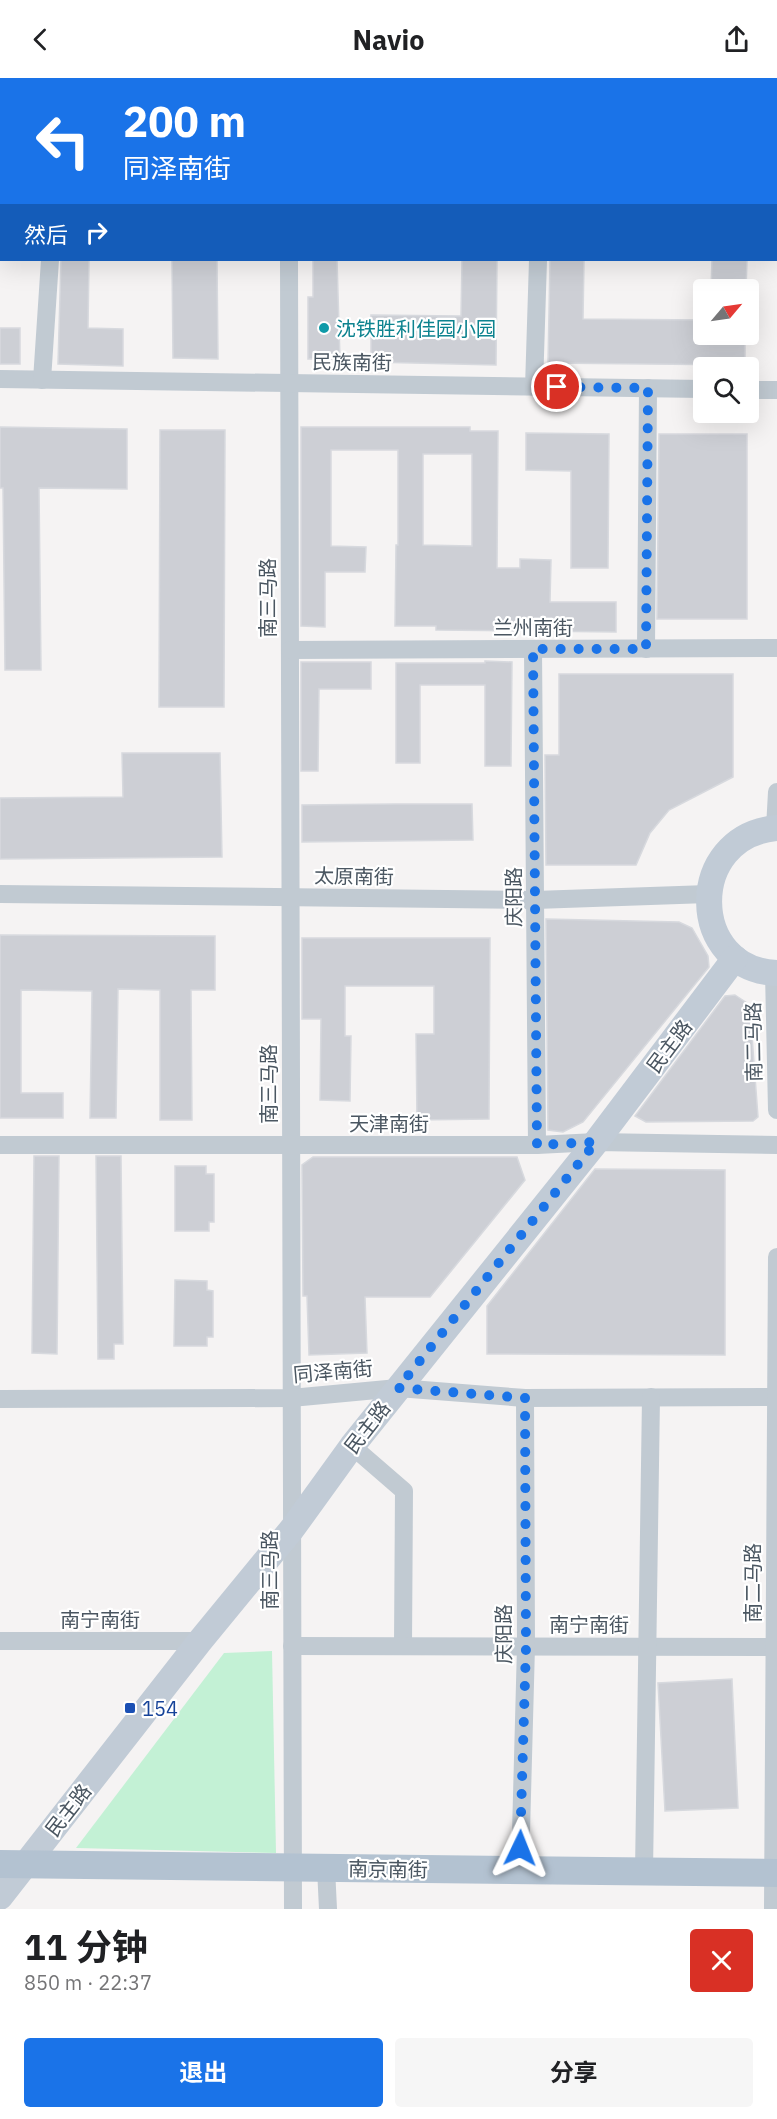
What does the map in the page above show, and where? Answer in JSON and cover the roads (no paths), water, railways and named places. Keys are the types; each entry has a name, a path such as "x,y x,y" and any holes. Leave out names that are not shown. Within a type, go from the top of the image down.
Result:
{"main road":[{"name":"南京南街","path":"12,1864 775,1873"}],"street":[{"path":"42,380 50,261"},
{"name":"南三马路","path":"289,261 292,1909"},
{"path":"534,387 538,261"},
{"name":"民族南街","path":"0,380 693,389"},
{"path":"646,649 648,388"},
{"path":"759,390 777,390"},
{"name":"兰州南街","path":"290,650 777,648"},
{"name":"庆阳路","path":"533,649 537,1145"},
{"path":"775,973 753,968 735,958 719,940 710,918 708,894 712,874 722,856 737,842 755,832 776,828 777,792"},
{"name":"太原南街","path":"0,894 535,900 708,894"},
{"name":"民主路","path":"0,1897 12,1864 292,1529 352,1446 596,1142 735,958"},
{"name":"南二马路","path":"775,973 777,1110"},
{"name":"天津南街","path":"0,1145 537,1145 596,1142 777,1145"},
{"name":"南二马路","path":"773,1909 777,1257"},
{"name":"同泽南街","path":"0,1399 291,1398 398,1388 525,1398 776,1397"},
{"path":"644,1872 651,1397"},
{"name":"庆阳路","path":"520,1870 526,1647 525,1398"},
{"path":"352,1446 404,1491 403,1646"},
{"name":"南宁南街","path":"0,1641 200,1641"},
{"name":"南宁南街","path":"292,1646 776,1647"},
{"path":"326,1868 328,1909"}],"place":[{"name":"沈铁胜利佳园小园","path":"324,328"},
{"name":"154","path":"130,1708"}]}
